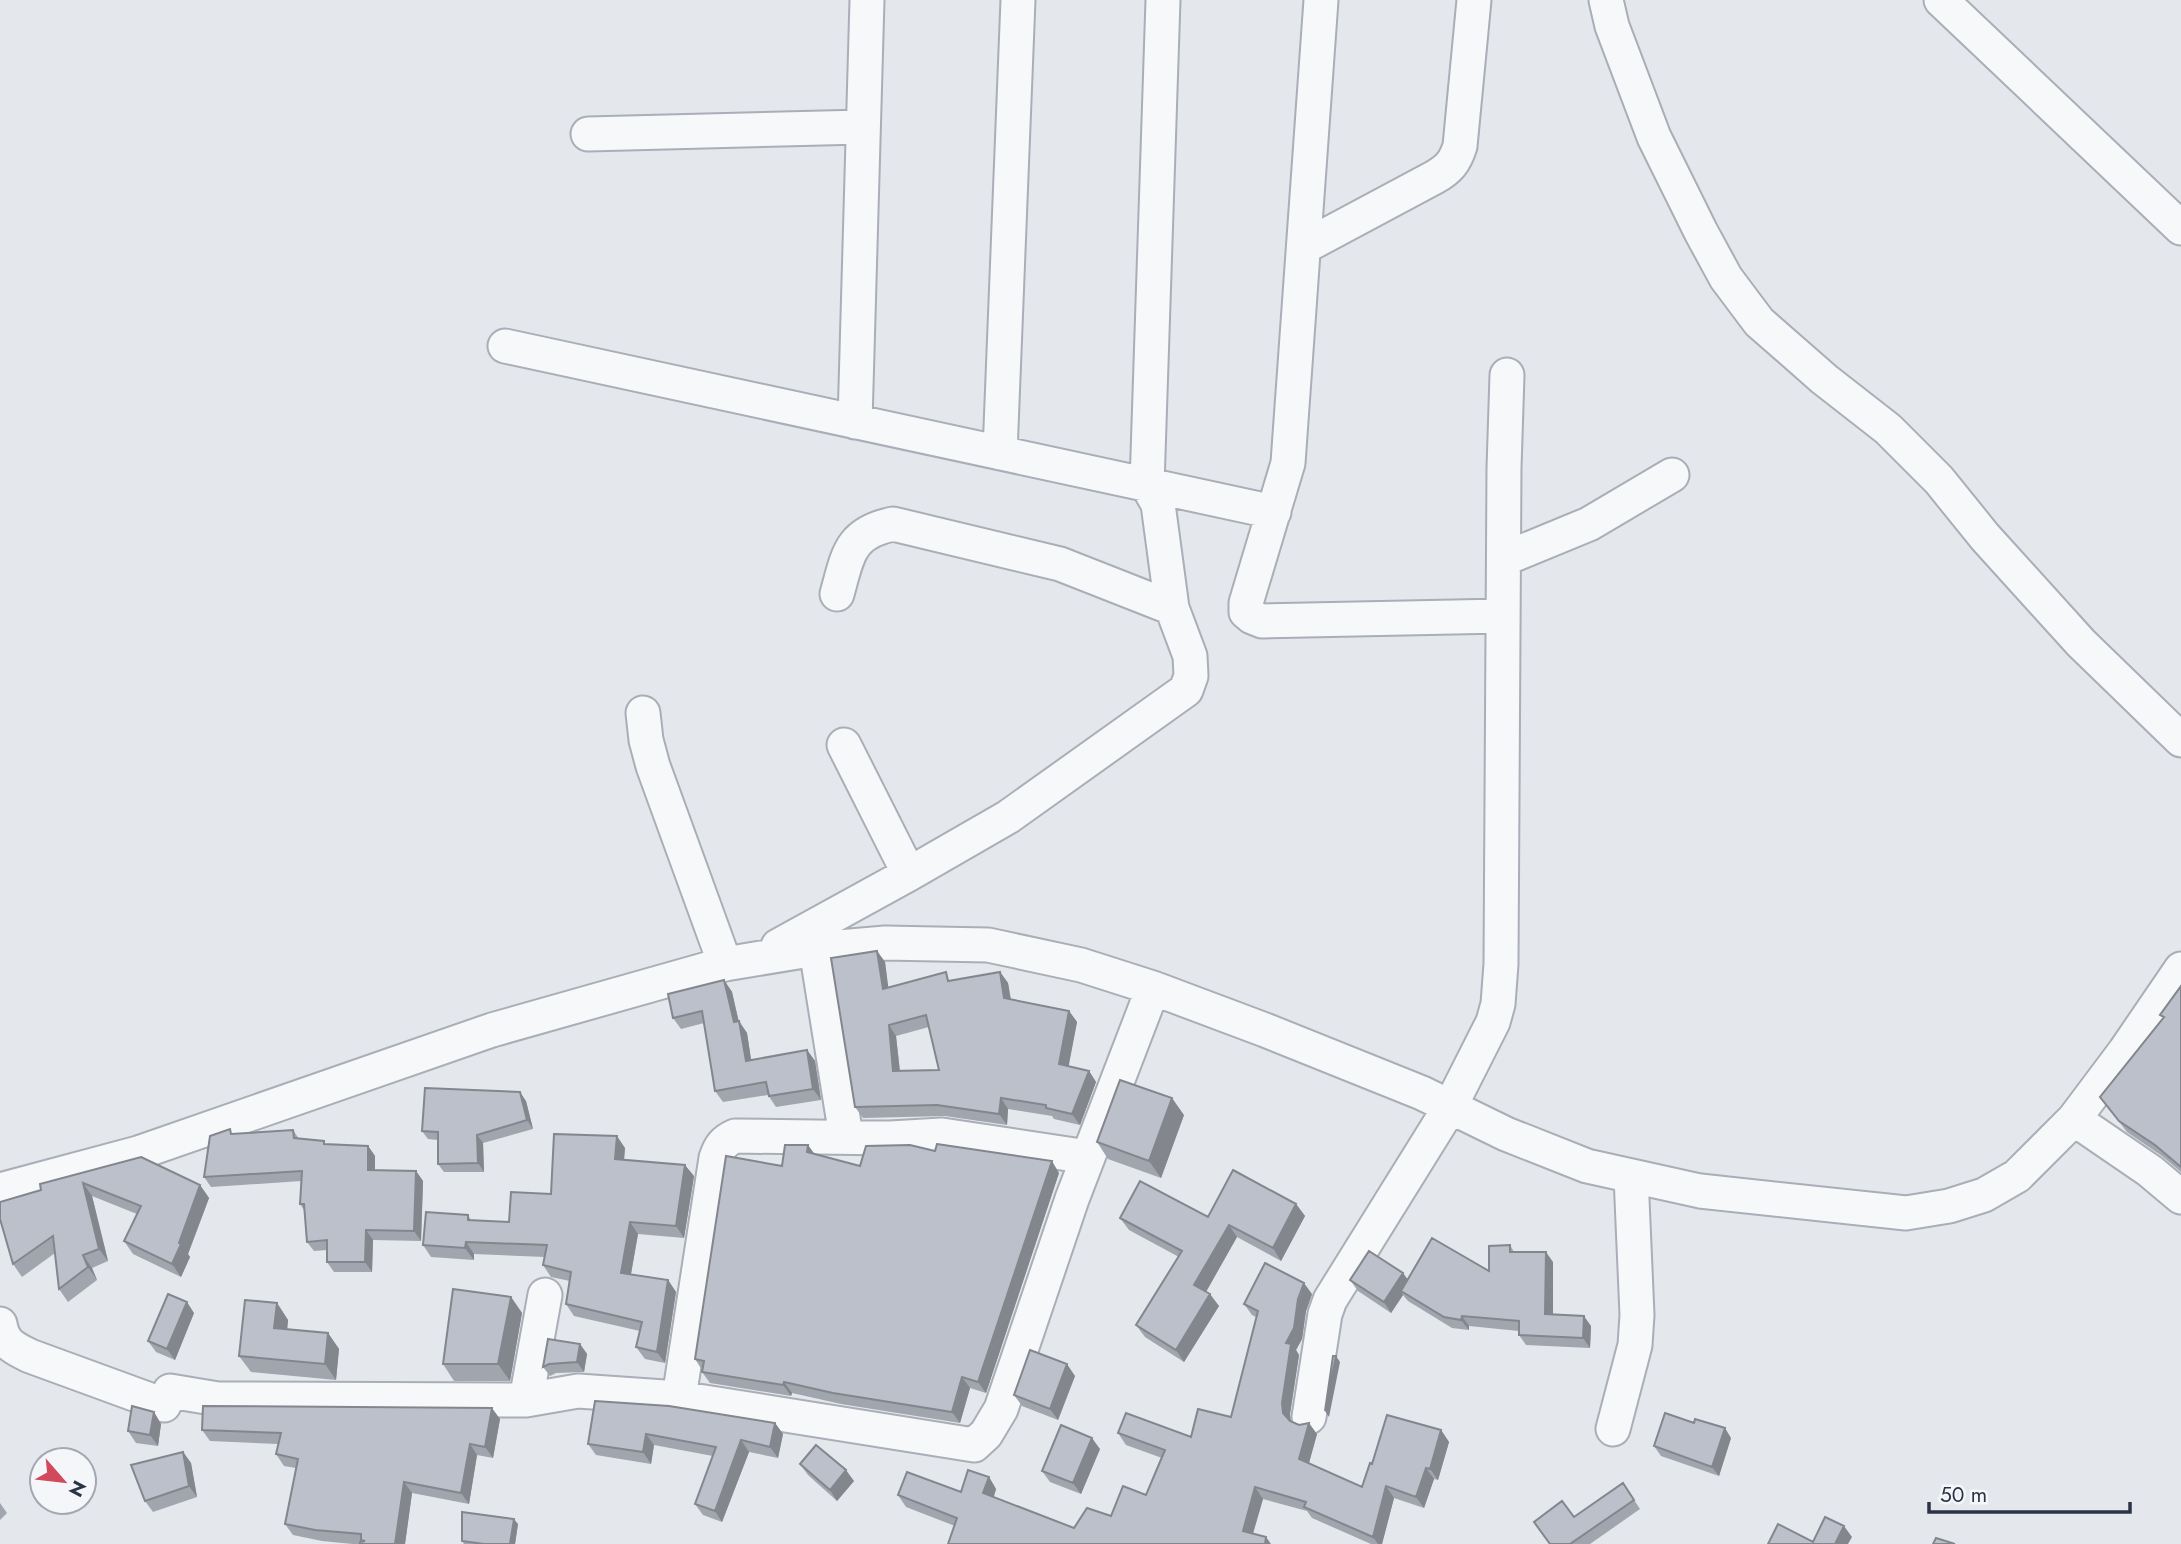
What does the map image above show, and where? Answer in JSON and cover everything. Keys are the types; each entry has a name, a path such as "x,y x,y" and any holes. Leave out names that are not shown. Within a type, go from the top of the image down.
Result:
{"street":[{"path":"855,422 867,0"},
{"path":"1000,453 1018,0"},
{"path":"758,958 1008,817 1186,690 1191,676 1190,656 1172,608 1158,504 1147,485 1163,0"},
{"path":"1321,0 1288,463 1246,603 1246,612 1262,621 1503,616"},
{"path":"1304,247 1435,177 1447,170 1456,159 1460,146 1474,0"},
{"path":"1606,0 1612,26 1654,137 1726,278 1759,322 1824,379 1888,429 1939,480 1985,537 2081,643 2181,740"},
{"path":"1941,0 2181,228"},
{"path":"588,134 863,127"},
{"path":"505,346 1274,512"},
{"path":"1309,1417 1325,1314 1330,1300 1450,1107 1493,1022 1498,1004 1501,984 1507,375"},
{"path":"1504,559 1589,524 1671,475"},
{"path":"837,594 848,554 861,536 876,527 893,524 1060,564 1172,608"},
{"path":"643,713 653,766 725,964"},
{"path":"845,745 909,874"},
{"path":"0,1190 138,1153 492,1030 725,964 816,949 885,943 988,945 1082,965 1153,989 1362,1069 1450,1107 1506,1135 1576,1162 1700,1191 1906,1213 1949,1206 1984,1195 2017,1176 2074,1119 2181,970"},
{"path":"816,949 846,1136"},
{"path":"0,1324 2,1334 10,1347 164,1405 170,1391 218,1399 526,1400 579,1391 679,1398 974,1445 986,1434 1001,1409 1088,1157 1153,989"},
{"path":"2074,1119 2150,1171 2181,1197"},
{"path":"679,1398 719,1147 726,1140 735,1136 890,1138 942,1135 1088,1157"},
{"path":"1613,1429 1635,1345 1637,1315 1631,1176"},
{"path":"526,1400 545,1295"}],"building":[{"path":"877,951 883,989 946,972 948,981 1000,972 1004,998 1069,1011 1059,1064 1089,1071 1072,1114 1046,1108 1046,1105 1001,1098 999,1114 937,1105 855,1107 831,958","holes":["926,1015 939,1070 893,1071 889,1025"]},
{"path":"724,980 734,1022 739,1021 746,1061 807,1050 813,1089 769,1096 766,1082 715,1091 702,1011 673,1018 668,994"},
{"path":"2181,986 2181,1167 2155,1145 2119,1121 2100,1097 2164,1017 2160,1015"},
{"path":"1120,1080 1172,1098 1149,1161 1097,1142"},
{"path":"425,1088 520,1092 527,1120 477,1135 478,1163 438,1164 438,1132 422,1131"},
{"path":"230,1129 231,1134 293,1130 294,1138 324,1141 324,1144 368,1146 368,1170 416,1171 414,1231 366,1230 365,1262 327,1262 327,1240 307,1242 304,1204 300,1204 302,1171 204,1177 210,1136"},
{"path":"554,1134 617,1136 615,1159 685,1165 676,1226 630,1222 621,1273 668,1280 657,1352 636,1347 642,1322 566,1304 571,1272 543,1265 547,1245 466,1242 465,1248 423,1245 426,1212 468,1215 468,1220 509,1222 511,1192 551,1194"},
{"path":"937,1144 1052,1161 978,1382 962,1377 952,1412 833,1393 784,1382 783,1385 702,1372 704,1361 695,1359 726,1156 782,1166 785,1145 808,1145 807,1152 860,1166 866,1146 910,1145 935,1151"},
{"path":"141,1157 200,1185 172,1264 124,1241 141,1206 83,1183 99,1249 83,1255 88,1267 59,1289 53,1236 13,1264 0,1219 0,1202 41,1190 40,1184"},
{"path":"1233,1170 1296,1204 1273,1248 1229,1225 1194,1285 1210,1294 1176,1350 1136,1325 1182,1251 1120,1218 1140,1181 1208,1217"},
{"path":"1432,1238 1489,1271 1489,1246 1510,1245 1510,1252 1546,1252 1545,1314 1584,1316 1583,1338 1519,1335 1519,1321 1444,1317 1401,1291"},
{"path":"1369,1251 1403,1273 1384,1302 1350,1280"},
{"path":"1265,1263 1304,1283 1298,1299 1294,1328 1286,1343 1291,1344 1282,1403 1283,1413 1290,1421 1299,1425 1309,1423 1299,1459 1362,1487 1387,1415 1441,1430 1430,1469 1426,1468 1416,1497 1386,1486 1373,1537 1304,1507 1306,1502 1255,1487 1243,1531 1266,1537 1265,1544 948,1544 957,1518 898,1495 907,1472 961,1492 968,1470 989,1477 983,1493 1074,1528 1087,1508 1111,1516 1123,1486 1146,1495 1165,1450 1118,1433 1126,1413 1191,1437 1198,1409 1231,1417 1258,1311 1244,1304"},
{"path":"453,1289 511,1297 498,1364 443,1364"},
{"path":"168,1294 187,1302 167,1349 148,1341"},
{"path":"245,1300 277,1303 274,1328 328,1333 325,1364 239,1356"},
{"path":"548,1339 580,1344 577,1362 543,1367"},
{"path":"1030,1350 1067,1364 1050,1409 1014,1395"},
{"path":"1333,1356 1336,1356 1325,1411"},
{"path":"595,1401 669,1406 775,1423 770,1447 741,1440 715,1511 695,1504 716,1447 646,1434 643,1452 588,1444"},
{"path":"132,1406 154,1412 150,1435 128,1431"},
{"path":"203,1406 492,1408 485,1447 470,1444 461,1493 404,1482 395,1544 360,1544 365,1541 361,1540 361,1534 285,1524 298,1459 276,1454 281,1433 202,1430"},
{"path":"1665,1413 1694,1423 1695,1419 1725,1428 1712,1467 1654,1446"},
{"path":"1061,1425 1092,1438 1073,1483 1042,1471"},
{"path":"816,1445 846,1470 830,1490 800,1464"},
{"path":"183,1452 189,1486 145,1501 131,1465"},
{"path":"1623,1483 1634,1500 1570,1544 1550,1544 1534,1522 1562,1501 1574,1517"},
{"path":"462,1512 514,1519 510,1544 462,1541"},
{"path":"1825,1517 1844,1526 1835,1544 1768,1544 1778,1524 1813,1542"},
{"path":"1936,1538 1955,1544 1933,1544"}]}
